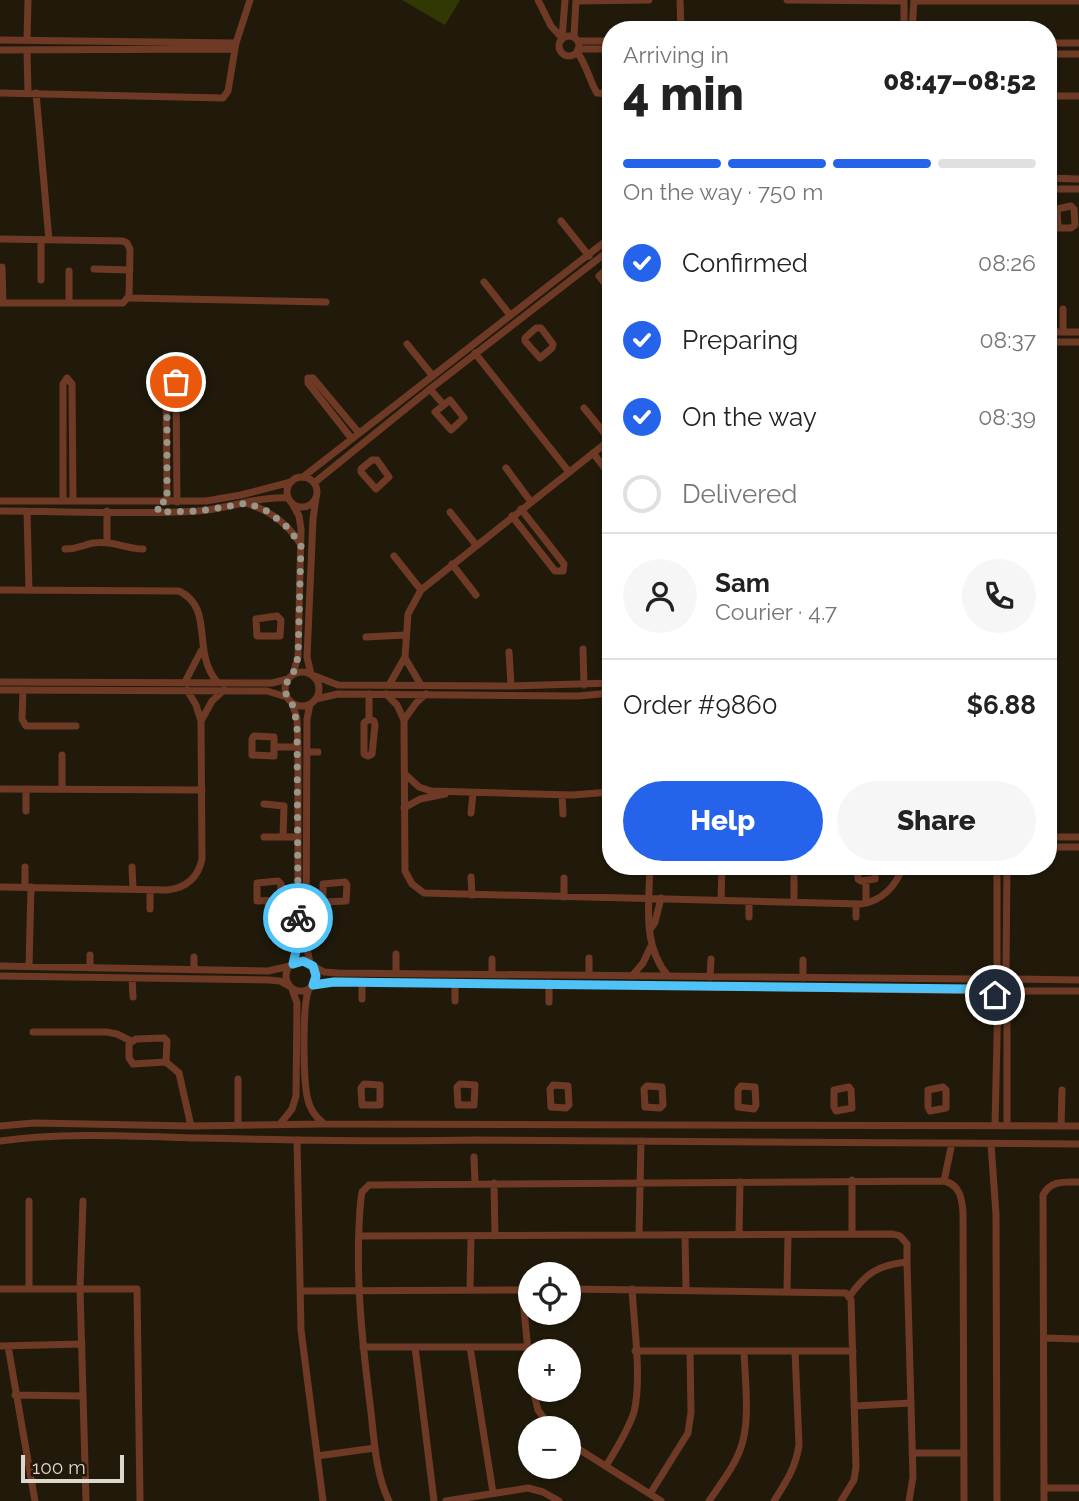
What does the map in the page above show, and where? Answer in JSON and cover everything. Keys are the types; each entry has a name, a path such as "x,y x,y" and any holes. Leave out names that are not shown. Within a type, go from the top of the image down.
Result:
{"street":[{"path":"27,40 28,0"},
{"path":"0,93 223,98 228,91 235,46 250,0"},
{"path":"538,0 551,26 562,38"},
{"path":"565,0 562,38 558,45 562,54 569,56 577,45 602,42"},
{"path":"602,94 594,89 577,45 576,1 649,0"},
{"path":"680,0 681,21"},
{"path":"787,0 904,1 904,21"},
{"path":"913,21 914,0 1079,1"},
{"path":"562,38 566,36 577,45 602,49"},
{"path":"0,40 235,46"},
{"path":"1057,43 1079,43"},
{"path":"0,50 235,46"},
{"path":"27,51 45,240 41,280"},
{"path":"1057,54 1079,54"},
{"path":"1057,96 1079,96"},
{"path":"1057,178 1079,179"},
{"path":"1057,189 1079,189"},
{"path":"1066,206 1067,189"},
{"path":"561,221 588,254 602,264"},
{"path":"0,239 125,242 130,247 129,298"},
{"path":"0,501 177,502 229,498 303,477 602,244"},
{"path":"314,483 602,255"},
{"path":"2,267 1,303 121,304 129,298 326,302"},
{"path":"94,269 130,270"},
{"path":"69,271 69,303"},
{"path":"484,282 510,315"},
{"path":"1063,309 1063,332"},
{"path":"521,319 532,332"},
{"path":"1057,332 1079,332"},
{"path":"1057,341 1079,342"},
{"path":"407,344 432,375"},
{"path":"475,353 569,472"},
{"path":"167,502 167,380 171,377 176,382 177,502"},
{"path":"63,501 63,381 67,378 72,384 74,501"},
{"path":"430,389 443,404"},
{"path":"352,439 322,394 359,433"},
{"path":"167,408 177,408"},
{"path":"584,408 602,429"},
{"path":"63,411 72,411"},
{"path":"389,685 405,657 405,635 410,607 421,590 602,446"},
{"path":"355,449 367,464"},
{"path":"593,453 602,464"},
{"path":"506,468 531,502"},
{"path":"303,477 314,483 317,489 313,519 307,657 320,687 307,715 306,942 316,976 305,1004 306,1094 312,1110 323,1124"},
{"path":"280,1124 292,1109 296,1097 297,1007 286,976 298,942 298,747 297,723 285,686 298,657 301,545 300,523 287,491 291,482"},
{"path":"0,511 199,511 270,498 290,500 305,506 316,498"},
{"path":"158,502 158,512"},
{"path":"248,503 282,521 301,545"},
{"path":"512,516 555,571 563,571 564,564 521,509"},
{"path":"27,511 29,590"},
{"path":"107,511 107,543"},
{"path":"450,512 476,545"},
{"path":"65,549 107,543 143,550"},
{"path":"542,554 551,547"},
{"path":"394,555 421,590"},
{"path":"452,564 476,595"},
{"path":"0,590 179,591 191,598 197,607 207,667 217,682"},
{"path":"281,628 299,627"},
{"path":"366,637 405,635"},
{"path":"186,686 202,647"},
{"path":"583,649 584,685"},
{"path":"509,652 511,686"},
{"path":"405,657 421,685"},
{"path":"0,682 186,686 224,690 264,687 304,671 338,689 369,694 578,696 602,694"},
{"path":"0,690 186,686 217,682 264,687 303,706 338,689 389,685 602,684"},
{"path":"0,887 150,890 178,888 188,883 199,870 203,853 201,721 186,686"},
{"path":"23,690 22,719 26,726 76,726"},
{"path":"201,721 212,701 224,690"},
{"path":"369,694 369,719"},
{"path":"386,694 397,705 404,720 407,876 412,884 428,894 856,904 878,899 899,875"},
{"path":"404,720 416,703 427,694"},
{"path":"275,747 298,747"},
{"path":"307,752 318,752"},
{"path":"62,755 62,789"},
{"path":"404,774 423,789 448,792 562,795 602,793"},
{"path":"0,789 202,790"},
{"path":"26,789 26,811"},
{"path":"404,808 420,799 448,792"},
{"path":"471,813 473,793"},
{"path":"562,795 563,814"},
{"path":"264,804 284,806 283,837"},
{"path":"264,837 297,837"},
{"path":"1057,837 1079,837"},
{"path":"1057,847 1079,848"},
{"path":"25,867 28,887 29,966"},
{"path":"132,867 133,889"},
{"path":"650,875 651,947 657,963 668,976"},
{"path":"721,900 722,875"},
{"path":"794,875 794,902"},
{"path":"858,875 858,879 866,881 875,878 875,875"},
{"path":"997,875 1002,970"},
{"path":"1002,970 1007,875"},
{"path":"471,877 472,895"},
{"path":"564,878 564,897"},
{"path":"866,881 866,903"},
{"path":"281,891 297,889"},
{"path":"150,890 150,909"},
{"path":"306,892 321,892"},
{"path":"651,928 661,898"},
{"path":"748,917 749,901"},
{"path":"856,904 856,917"},
{"path":"632,976 651,947"},
{"path":"396,954 396,974"},
{"path":"90,955 90,968"},
{"path":"194,957 194,970"},
{"path":"589,958 589,975"},
{"path":"492,959 492,974"},
{"path":"710,977 711,959"},
{"path":"803,960 803,978"},
{"path":"0,966 273,971 303,961 334,977 362,982 767,982 989,990 998,996 1009,993 1079,990"},
{"path":"0,976 269,980 280,981 299,991 334,977 396,974 668,976 767,982 803,978 971,979 1002,970"},
{"path":"1002,970 1014,979 1079,980"},
{"path":"520,975 520,984"},
{"path":"989,975 986,983 989,990"},
{"path":"132,978 132,997"},
{"path":"1007,1125 1009,993 1014,979"},
{"path":"362,982 362,999"},
{"path":"455,983 455,1001"},
{"path":"549,983 549,1002"},
{"path":"995,1125 998,996"},
{"path":"33,1031 107,1032 131,1041 166,1039 166,1062"},
{"path":"131,1041 131,1063 166,1062 179,1073 191,1126"},
{"path":"238,1079 238,1124"},
{"path":"1061,1126 1062,1090"},
{"path":"997,1105 1007,1106"},
{"path":"370,1106 371,1124"},
{"path":"466,1106 466,1125"},
{"path":"560,1109 560,1125"},
{"path":"654,1109 654,1125"},
{"path":"747,1109 748,1125"},
{"path":"843,1111 843,1125"},
{"path":"937,1111 938,1126"},
{"path":"0,1126 34,1123 191,1126 1079,1126"},
{"path":"0,1141 34,1137 130,1137 1079,1144"},
{"path":"297,1140 302,1343 323,1501"},
{"path":"639,1235 641,1141"},
{"path":"944,1181 952,1143"},
{"path":"991,1144 996,1214 997,1501"},
{"path":"474,1157 475,1184"},
{"path":"852,1181 852,1234"},
{"path":"389,1501 375,1448 359,1289 362,1192 369,1185 944,1181 956,1188 962,1203 964,1501"},
{"path":"739,1235 740,1182"},
{"path":"1044,1501 1043,1195 1050,1185 1079,1182"},
{"path":"494,1183 495,1236"},
{"path":"29,1201 29,1289"},
{"path":"83,1201 80,1289 86,1501"},
{"path":"685,1235 686,1290"},
{"path":"787,1291 788,1235"},
{"path":"359,1236 900,1236 906,1244 907,1262 912,1453 912,1488 909,1501"},
{"path":"470,1290 471,1236"},
{"path":"841,1501 855,1474 855,1405 849,1297 873,1271 890,1264 907,1262"},
{"path":"0,1290 137,1289 140,1501"},
{"path":"606,1466 628,1427 635,1406 632,1289"},
{"path":"301,1291 518,1290"},
{"path":"581,1290 840,1292 849,1297"},
{"path":"1044,1338 1079,1339"},
{"path":"35,1501 4,1346 82,1344"},
{"path":"363,1347 518,1347"},
{"path":"415,1347 435,1501"},
{"path":"470,1347 493,1493"},
{"path":"635,1351 853,1351"},
{"path":"650,1494 688,1433 691,1422 690,1351"},
{"path":"709,1501 733,1464 743,1441 746,1424 744,1351"},
{"path":"774,1501 789,1477 799,1445 795,1351"},
{"path":"15,1395 83,1396"},
{"path":"855,1405 911,1403"},
{"path":"317,1456 375,1448"},
{"path":"581,1450 661,1501"},
{"path":"912,1453 964,1453"},
{"path":"446,1501 528,1488 543,1492 559,1501"},
{"path":"1044,1488 1079,1488"}],"green space":[{"path":"402,0 460,0 445,25"}],"way so far":[{"path":"176,382 174,377 168,377 167,502 158,502 158,512 199,511 248,503 282,521 301,545 298,657 296,668 286,682 285,690 296,712 297,723 298,918"}],"route":[{"path":"298,918 298,942 293,964 303,961 313,966 316,973 313,985 324,982 549,983 972,989 989,990 995,995"}]}
